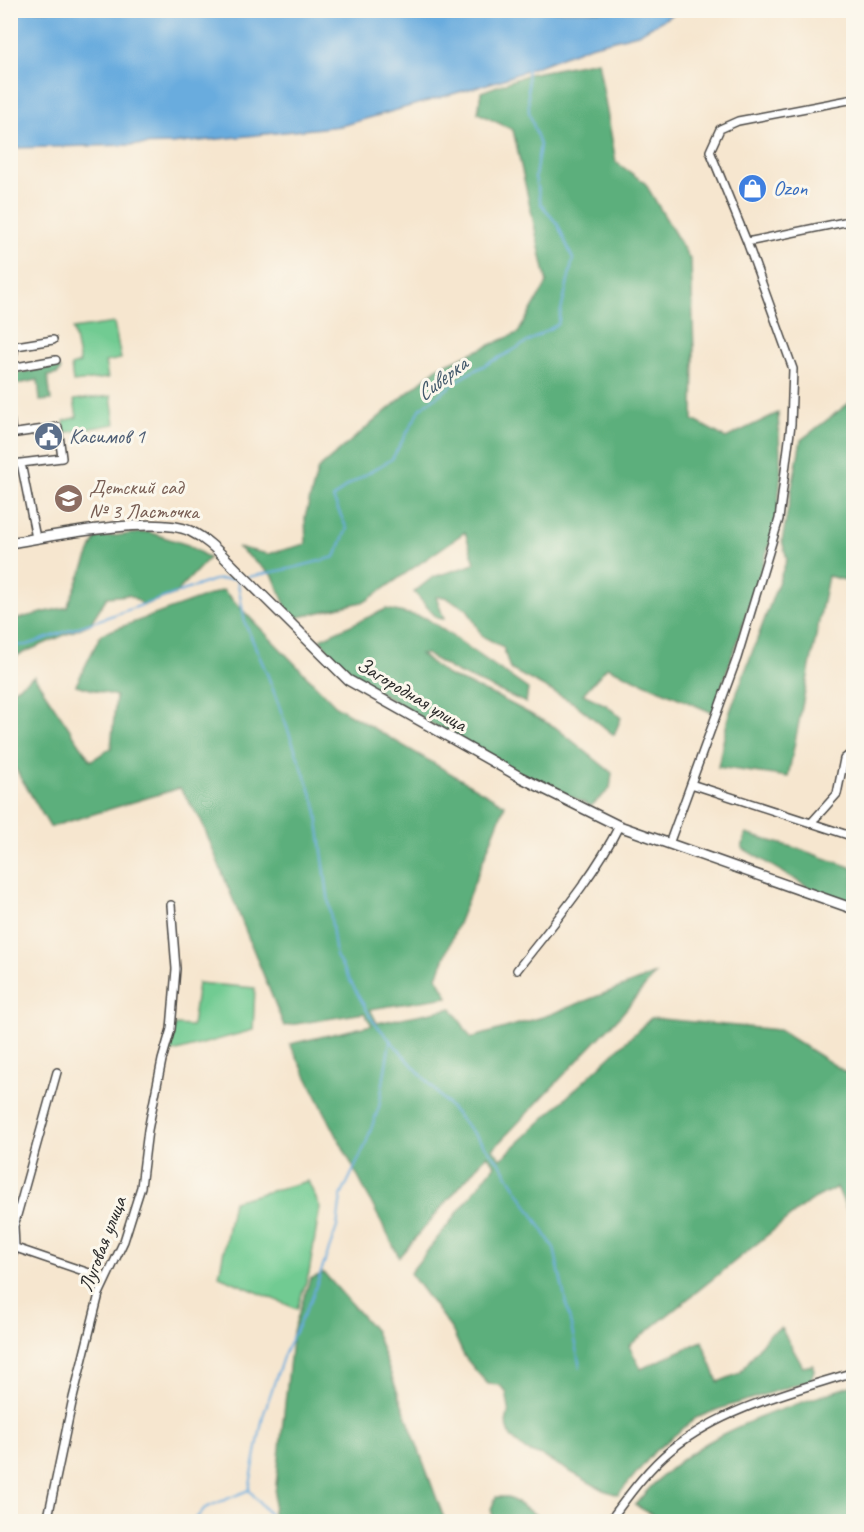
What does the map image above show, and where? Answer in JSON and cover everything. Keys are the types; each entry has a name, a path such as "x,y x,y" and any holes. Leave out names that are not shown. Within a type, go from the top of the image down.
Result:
{"main road":[{"name":"Загородная улица","path":"36,538 145,525 169,525 189,531 208,542 348,680 520,777 619,826 854,909"},
{"path":"10,543 36,538"}],"street":[{"path":"669,844 737,658 779,519 791,424 793,369 747,242 710,151 720,129 738,121 854,99"},
{"path":"747,242 854,219"},
{"path":"10,348 52,340"},
{"path":"10,348 14,352 10,363"},
{"path":"10,368 56,360"},
{"path":"10,418 11,433 58,427 62,458 10,464"},
{"path":"21,463 36,538"},
{"path":"811,823 837,794 844,759 854,751"},
{"path":"692,784 854,837"},
{"path":"517,970 581,888 608,848 619,826"},
{"name":"Луговая улица","path":"47,1521 82,1358 104,1278 123,1241 141,1187 148,1130 162,1060 171,1029 176,969 171,905"},
{"path":"10,1262 14,1226 57,1072"},
{"path":"13,1247 104,1278"},
{"path":"609,1521 641,1480 671,1450 714,1420 773,1397 854,1372"}],"green space":[{"path":"598,61 616,162 645,183 691,261 694,352 693,420 726,438 778,413 781,474 776,525 713,713 607,667 583,694 606,705 621,718 614,735 574,703 510,669 503,647 482,636 467,609 445,597 436,597 444,619 437,618 414,592 433,577 475,563 465,532 366,601 291,619 273,576 237,547 268,554 306,544 305,517 318,469 437,368 518,333 547,283 513,130 478,113 481,92 529,74"},
{"path":"114,323 121,359 105,362 108,378 73,382 71,366 80,363 73,329"},
{"path":"54,367 61,369 58,374 48,376 51,400 40,401 38,380 12,385 11,374"},
{"path":"111,396 115,424 64,433 64,421 77,417 74,400"},
{"path":"853,400 853,582 828,576 788,777 718,767 728,717 787,559 782,541 801,440"},
{"path":"148,532 188,545 209,558 175,594 144,605 129,595 107,597 90,624 11,658 11,620 67,607 96,538"},
{"path":"223,590 337,707 505,805 437,977 448,997 370,1009 377,1023 452,1008 471,1038 546,1016 655,974 621,1015 493,1149 501,1159 651,1018 779,1030 853,1077 853,1224 837,1187 810,1201 629,1346 641,1369 702,1341 718,1382 740,1373 769,1334 781,1328 803,1367 813,1365 811,1380 696,1418 655,1451 618,1495 603,1490 544,1457 525,1450 511,1437 506,1423 509,1409 506,1391 499,1385 488,1384 477,1372 464,1356 452,1330 410,1273 495,1165 487,1155 399,1257 290,1044 372,1025 364,1013 284,1026 201,820 180,788 50,827 11,761 11,691 34,676 91,761 111,748 116,696 76,685 101,634"},
{"path":"386,609 426,618 528,689 526,703 456,672 426,654 420,654 447,675 498,697 555,727 612,773 610,789 591,806 517,771 409,711 341,667 320,639"},
{"path":"746,834 853,868 853,902 811,889 742,848"},
{"path":"198,983 255,988 253,1030 170,1053 175,1025 192,1026"},
{"path":"308,1181 320,1207 309,1273 297,1309 219,1276 233,1201"},
{"path":"324,1273 375,1331 445,1521 272,1521 293,1331 310,1279"},
{"path":"853,1385 853,1521 663,1521 635,1505 658,1480 682,1460 734,1428"},
{"path":"496,1497 508,1497 545,1521 494,1521 491,1509"}],"water":[{"path":"10,11 679,11 638,34 590,46 501,80 341,126 172,144 11,148"}],"waterway":[{"name":"Сиверка","path":"248,577 335,557 347,529 333,498 348,485 392,459 421,408 466,375 558,324 573,259 558,225 541,204 535,177 540,145 529,112 527,67"},
{"path":"237,578 245,623 268,676 316,806 336,956 373,1021 500,1163 554,1248 580,1367"},
{"name":"Сиверка","path":"10,646 27,645 214,580 239,578"},
{"path":"249,1490 263,1416 284,1354 311,1300 337,1227 341,1196 365,1146 379,1107 390,1041"},
{"path":"249,1490 276,1522"},
{"path":"193,1522 205,1508 249,1490"}],"place":[{"name":"Ozon","path":"752,188"},
{"name":"Касимов 1","path":"48,436"},
{"name":"Детский сад № 3 Ласточка","path":"68,499"}]}
